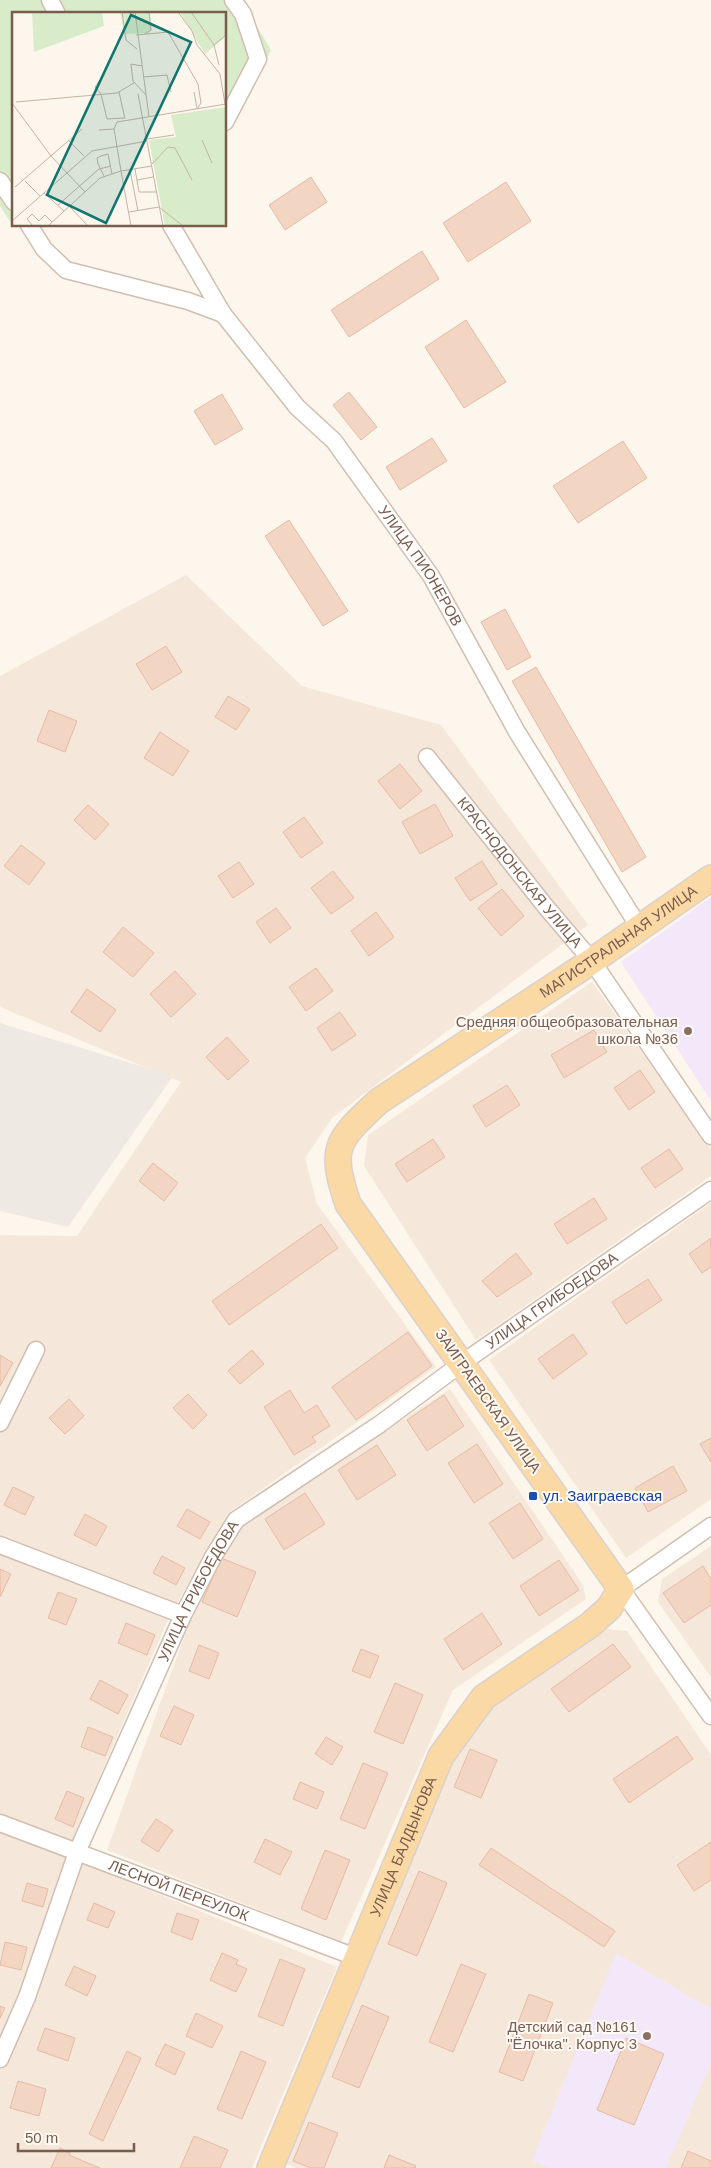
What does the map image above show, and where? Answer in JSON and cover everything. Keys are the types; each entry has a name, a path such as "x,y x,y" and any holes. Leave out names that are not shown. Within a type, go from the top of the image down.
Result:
{"main road":[{"name":"МАГИСТРАЛЬНАЯ УЛИЦА","path":"338,1151 349,1129 379,1101 592,961 711,878"},
{"name":"ЗАИГРАЕВСКАЯ УЛИЦА","path":"338,1151 338,1174 348,1204 621,1589"},
{"name":"УЛИЦА БАЛДЫНОВА","path":"270,2168 441,1756 484,1697 590,1625 609,1608 621,1589"}],"street":[{"path":"50,0 56,12"},
{"path":"226,120 258,59 243,14 233,0"},
{"path":"0,181 12,199"},
{"path":"29,226 44,249 66,270 188,301 223,314"},
{"name":"УЛИЦА ПИОНЕРОВ","path":"172,226 223,314 297,407 334,441 431,576 517,732 639,928"},
{"name":"КРАСНОДОНСКАЯ УЛИЦА","path":"428,757 546,907 592,961 711,1136"},
{"name":"УЛИЦА ГРИБОЕДОВА","path":"0,2058 27,1997 77,1852 183,1615 213,1557 236,1520 380,1424 462,1363 711,1190"},
{"path":"0,1423 36,1350"},
{"path":"621,1589 711,1526"},
{"path":"0,1545 183,1615"},
{"name":"ЗАИГРАЕВСКАЯ УЛИЦА","path":"621,1589 711,1716"},
{"name":"ЛЕСНОЙ ПЕРЕУЛОК","path":"0,1823 358,1958"}],"shaded area":[{"path":"186,575 302,686 441,725 588,925 332,1118 305,1158 317,1204 436,1367 231,1511 170,1615 65,1856 337,1967 252,2168 0,2168 0,1235 77,1236 181,1082 0,1007 0,676"},
{"name":"Средняя общеобразовательная школа №36","path":"711,897 711,1101 621,962"},
{"path":"592,982 711,1149 711,1176 476,1340 364,1166 368,1135"},
{"path":"0,1023 173,1076 68,1227 0,1211"},
{"path":"711,1203 711,1499 626,1558 489,1360"},
{"path":"450,1389 583,1585 586,1599 453,1690 341,1942 107,1850 190,1621 217,1558 239,1524"},
{"path":"711,1546 711,1677 658,1602 662,1579"},
{"path":"607,1629 627,1631 711,1755 711,2168 296,2168 286,2164 454,1750 488,1704"},
{"name":"Детский сад №161 \"Ёлочка\". Корпус 3","path":"616,1953 711,2009 711,2063 666,2168 550,2168 532,2161"}],"green space":[{"path":"0,0 241,0 271,50 248,99 226,110 226,12 12,12 12,223 0,206"}],"building":[{"path":"311,177 327,202 285,230 269,205"},
{"path":"506,182 531,221 468,262 443,223"},
{"path":"422,251 439,279 349,337 331,310"},
{"path":"466,320 506,382 464,408 425,347"},
{"path":"349,392 377,427 361,440 333,405"},
{"path":"222,394 243,429 215,445 194,411"},
{"path":"432,438 447,461 400,490 386,467"},
{"path":"623,441 647,478 578,523 553,486"},
{"path":"289,520 348,611 323,626 265,536"},
{"path":"505,609 531,657 507,670 481,622"},
{"path":"166,646 182,672 152,690 136,664"},
{"path":"536,667 646,857 622,872 512,681"},
{"path":"228,696 250,709 236,730 215,717"},
{"path":"49,710 77,721 65,752 37,741"},
{"path":"160,732 189,751 173,776 144,758"},
{"path":"400,764 422,791 400,809 378,781"},
{"path":"435,804 453,836 420,854 402,822"},
{"path":"88,805 109,824 95,840 74,820"},
{"path":"304,817 323,843 301,858 283,832"},
{"path":"21,845 45,863 29,885 4,866"},
{"path":"482,861 497,884 470,901 455,878"},
{"path":"239,862 254,884 233,898 218,876"},
{"path":"333,871 354,898 331,914 311,888"},
{"path":"502,889 524,916 501,936 478,908"},
{"path":"276,908 291,928 270,943 256,922"},
{"path":"376,912 394,937 369,956 351,931"},
{"path":"123,927 154,953 133,977 103,952"},
{"path":"316,968 333,991 306,1011 289,987"},
{"path":"175,971 196,994 171,1017 150,994"},
{"path":"87,989 116,1010 100,1032 71,1012"},
{"path":"340,1012 356,1035 332,1051 317,1028"},
{"path":"594,1030 607,1052 564,1078 551,1055"},
{"path":"227,1037 249,1061 228,1080 206,1057"},
{"path":"640,1070 655,1092 629,1110 614,1088"},
{"path":"507,1085 520,1105 486,1127 473,1106"},
{"path":"433,1139 445,1157 407,1182 395,1164"},
{"path":"669,1149 683,1169 655,1188 641,1168"},
{"path":"153,1163 178,1183 164,1201 139,1181"},
{"path":"594,1198 607,1219 567,1244 554,1224"},
{"path":"321,1224 338,1248 229,1325 212,1301"},
{"path":"711,1238 711,1267 702,1273 689,1254"},
{"path":"516,1253 532,1274 497,1297 482,1281"},
{"path":"648,1279 662,1300 626,1324 612,1302"},
{"path":"408,1332 432,1366 356,1420 332,1387"},
{"path":"573,1334 587,1354 553,1379 538,1359"},
{"path":"252,1350 264,1364 240,1384 228,1371"},
{"path":"0,1355 13,1363 0,1386"},
{"path":"290,1390 304,1413 317,1405 330,1426 312,1437 316,1442 294,1455 264,1407"},
{"path":"188,1394 207,1415 193,1429 173,1408"},
{"path":"444,1395 464,1426 427,1451 407,1420"},
{"path":"69,1399 84,1416 65,1434 49,1418"},
{"path":"711,1438 711,1462 700,1444"},
{"path":"477,1444 503,1484 474,1503 448,1463"},
{"path":"377,1445 396,1475 357,1500 338,1470"},
{"path":"673,1466 687,1491 648,1512 635,1488"},
{"path":"13,1487 34,1497 25,1515 4,1505"},
{"path":"305,1493 325,1524 284,1550 265,1519"},
{"path":"520,1503 543,1539 513,1559 489,1523"},
{"path":"187,1509 210,1522 200,1539 177,1526"},
{"path":"85,1514 107,1526 96,1546 74,1535"},
{"path":"162,1556 185,1568 176,1585 153,1573"},
{"path":"221,1558 256,1572 237,1617 202,1602"},
{"path":"559,1560 579,1590 539,1616 520,1586"},
{"path":"703,1566 711,1579 711,1605 684,1623 663,1593"},
{"path":"0,1569 11,1574 0,1597"},
{"path":"58,1592 77,1599 66,1625 48,1618"},
{"path":"482,1613 502,1644 463,1670 444,1639"},
{"path":"126,1623 155,1635 147,1655 118,1643"},
{"path":"613,1644 631,1667 569,1712 551,1689"},
{"path":"199,1645 219,1653 209,1679 189,1671"},
{"path":"361,1649 379,1656 370,1678 352,1671"},
{"path":"100,1680 128,1695 118,1714 90,1699"},
{"path":"395,1683 423,1695 403,1744 374,1732"},
{"path":"174,1706 194,1715 181,1745 160,1736"},
{"path":"88,1727 113,1737 105,1756 81,1747"},
{"path":"677,1736 693,1759 629,1803 613,1779"},
{"path":"326,1737 343,1747 332,1765 315,1754"},
{"path":"470,1749 497,1760 481,1798 454,1787"},
{"path":"363,1763 388,1773 365,1829 340,1819"},
{"path":"300,1782 324,1792 317,1809 293,1799"},
{"path":"67,1791 84,1798 73,1827 55,1819"},
{"path":"156,1819 173,1830 158,1852 141,1841"},
{"path":"265,1839 292,1852 280,1875 254,1862"},
{"path":"711,1842 711,1880 694,1891 677,1865"},
{"path":"491,1848 615,1931 604,1947 479,1865"},
{"path":"325,1850 350,1860 326,1920 301,1909"},
{"path":"419,1871 447,1883 417,1956 388,1944"},
{"path":"27,1883 48,1889 43,1907 22,1901"},
{"path":"94,1903 115,1912 108,1928 87,1920"},
{"path":"177,1913 199,1920 192,1940 171,1932"},
{"path":"5,1942 27,1947 21,1970 0,1965"},
{"path":"222,1953 238,1960 236,1964 247,1969 236,1992 210,1980"},
{"path":"280,1959 305,1969 283,2026 258,2016"},
{"path":"461,1964 486,1974 453,2052 429,2042"},
{"path":"74,1966 96,1976 87,1996 65,1985"},
{"path":"529,1994 553,2003 523,2081 499,2072"},
{"path":"362,2005 389,2017 359,2088 332,2077"},
{"path":"0,2006 5,2008 0,2018"},
{"path":"196,2013 223,2026 212,2048 186,2036"},
{"path":"45,2028 75,2038 68,2061 37,2050"},
{"path":"626,2038 664,2054 634,2125 597,2110"},
{"path":"165,2044 185,2053 175,2075 155,2065"},
{"path":"127,2051 141,2058 103,2141 89,2134"},
{"path":"241,2051 266,2062 242,2119 217,2109"},
{"path":"18,2081 46,2089 39,2116 10,2108"},
{"path":"309,2122 338,2133 324,2168 311,2168 293,2161"},
{"path":"194,2136 228,2150 220,2168 180,2168"},
{"path":"60,2148 70,2153 69,2155 100,2168 51,2168"},
{"path":"688,2151 711,2161 711,2168 681,2168"},
{"path":"389,2155 416,2166 415,2168 384,2168"}],"place":[{"name":"Средняя общеобразовательная школа №36","path":"688,1031"},
{"name":"ул. Заиграевская","path":"533,1496"},
{"name":"Детский сад №161 \"Ёлочка\". Корпус 3","path":"647,2036"}]}
